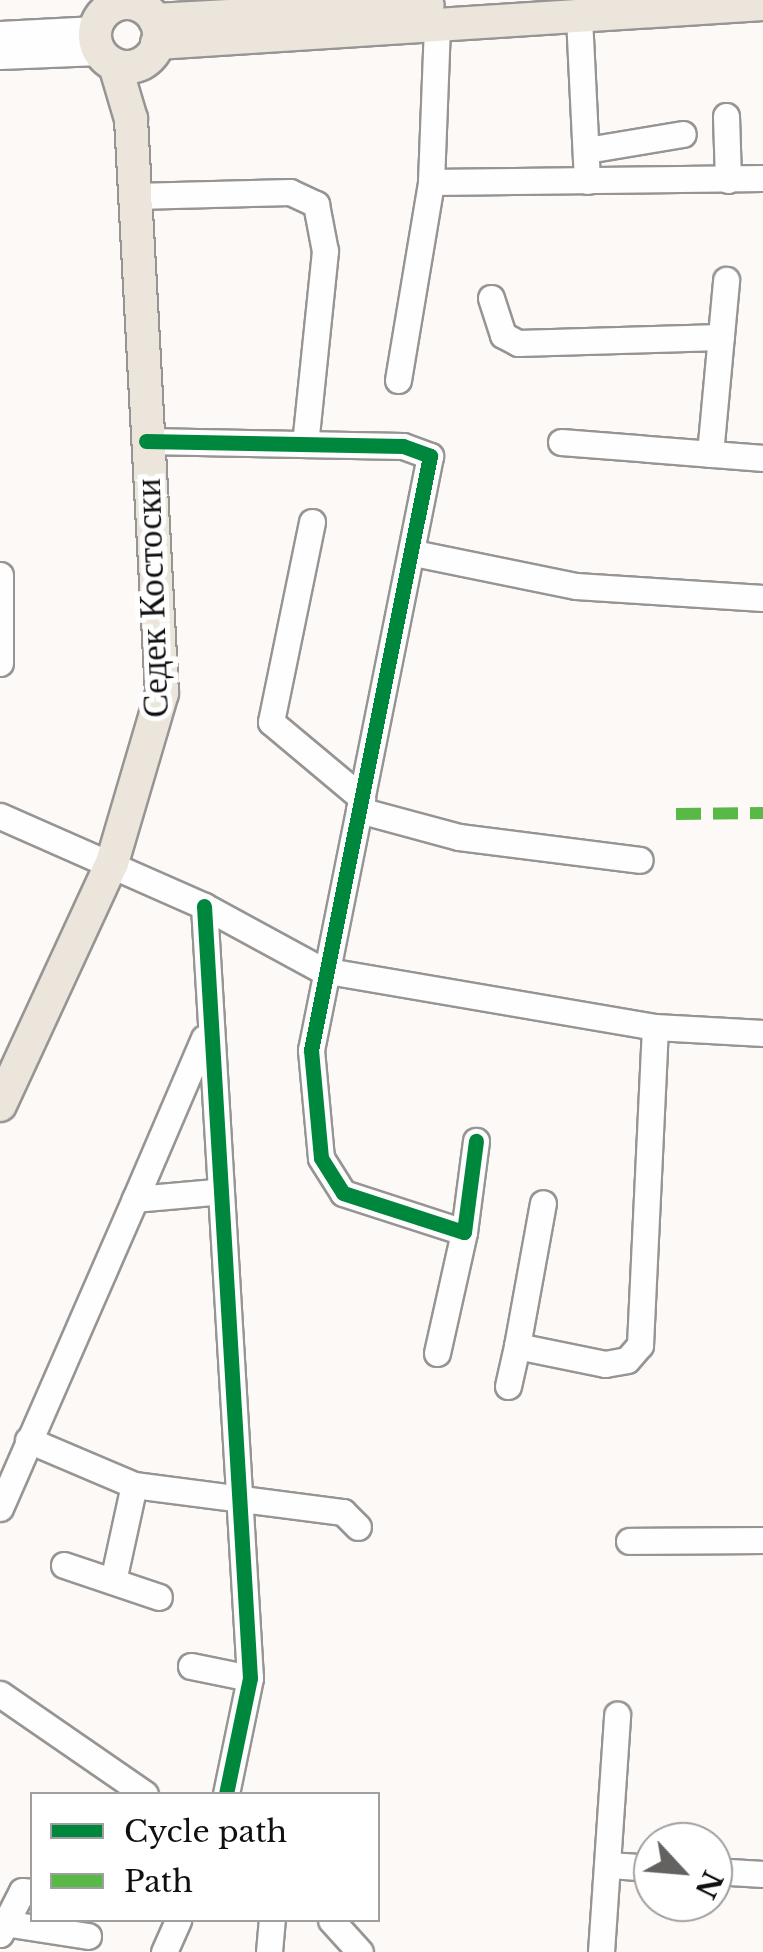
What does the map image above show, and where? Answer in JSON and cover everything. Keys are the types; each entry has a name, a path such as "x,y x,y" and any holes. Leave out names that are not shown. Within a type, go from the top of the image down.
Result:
{"main road":[{"path":"128,28 502,0"},
{"path":"128,28 437,26 763,4"},
{"name":"Седек Костоски","path":"0,1105 112,863 162,692 146,440 128,28"}],"street":[{"path":"579,16 587,181"},
{"path":"398,380 431,182 437,26"},
{"path":"0,34 128,28"},
{"path":"0,56 128,28"},
{"path":"726,116 728,180"},
{"path":"587,150 684,134"},
{"path":"431,182 763,178"},
{"path":"135,196 290,192 316,204 325,251 305,444"},
{"path":"710,454 726,280"},
{"path":"491,298 503,336 518,343 721,337"},
{"path":"146,440 403,446 430,456 414,553 322,970 311,1050 328,1181 464,1232"},
{"path":"561,442 763,458"},
{"path":"312,522 271,722 360,804 459,837 640,860"},
{"path":"414,553 576,586 763,598"},
{"path":"0,575 0,663"},
{"path":"0,816 204,906 322,970 655,1027 763,1033"},
{"path":"204,906 208,1026 199,1084 214,1192 250,1678 226,1792"},
{"path":"518,1346 606,1364 627,1360 640,1345 655,1027"},
{"path":"0,1508 134,1199 199,1084"},
{"path":"437,1353 464,1232 476,1140"},
{"path":"134,1199 214,1192"},
{"path":"508,1386 543,1203"},
{"path":"28,1440 134,1485 240,1504 343,1512 358,1527"},
{"path":"112,1581 134,1485"},
{"path":"628,1541 763,1540"},
{"path":"64,1564 158,1596"},
{"path":"191,1666 250,1678"},
{"path":"0,1694 142,1792"},
{"path":"601,1952 617,1715"},
{"path":"609,1866 633,1867"},
{"path":"733,1872 763,1874"},
{"path":"30,1892 22,1890 2,1929 89,1936"},
{"path":"164,1952 177,1922"},
{"path":"269,1952 272,1922"},
{"path":"333,1922 360,1952"}],"marked path":[{"path":"676,814 763,813"}],"cycle path":[{"path":"146,441 403,446 430,456 311,1050 321,1158 343,1193 464,1232 476,1141"},
{"path":"204,906 250,1678 226,1792"}]}
